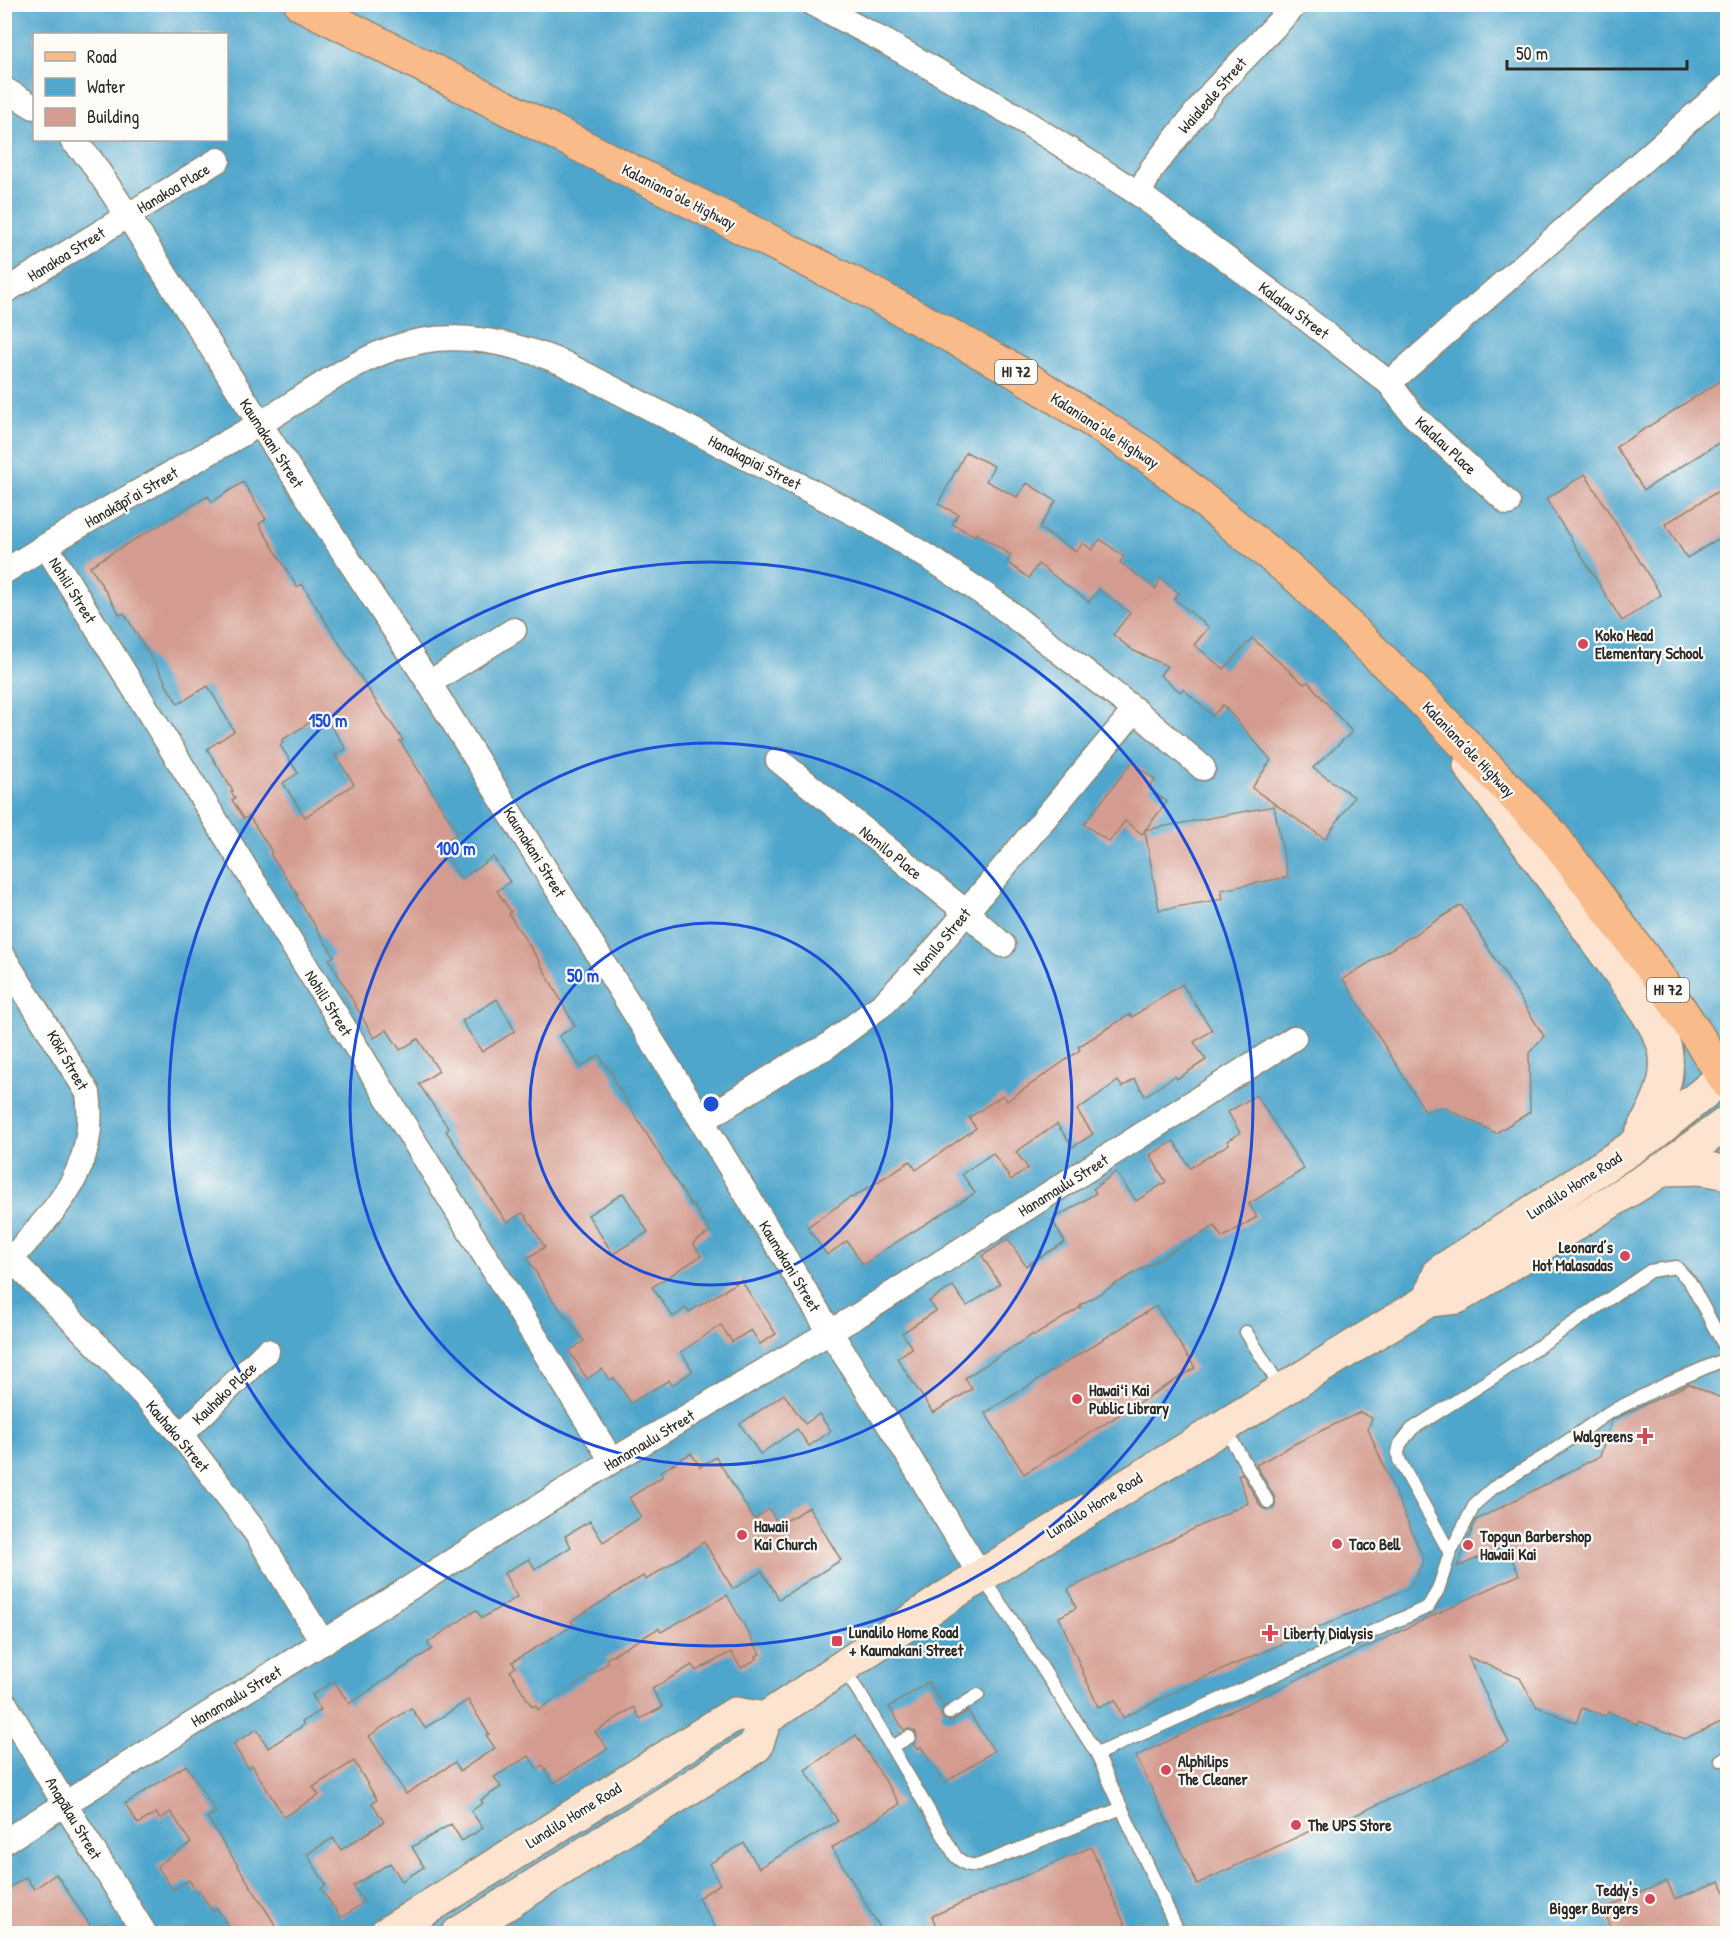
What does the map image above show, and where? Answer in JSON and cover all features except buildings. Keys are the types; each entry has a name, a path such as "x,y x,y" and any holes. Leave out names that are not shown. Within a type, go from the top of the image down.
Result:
{"main road":[{"name":"Kalaniana’ole Highway","path":"301,4 864,289 1012,369 1154,460 1300,579 1409,686 1552,835 1664,985 1726,1077"},
{"path":"1409,686 1512,822 1625,979 1659,1032 1665,1049 1666,1067 1663,1092 1637,1144"},
{"name":"Lunalilo Home Road","path":"1429,1300 1440,1272 1653,1134 1726,1077"},
{"name":"Lunalilo Home Road","path":"386,1934 735,1714 765,1719 981,1575 1429,1300 1457,1297 1663,1169 1728,1122"},
{"path":"1663,1169 1703,1168 1728,1173"},
{"path":"458,1934 756,1746 765,1719"}],"street":[{"name":"Kalalau Street","path":"814,4 1014,114 1139,194 1389,383"},
{"name":"Waialeale Street","path":"1139,194 1150,170 1213,91 1296,4"},
{"path":"1389,383 1728,86"},
{"path":"4,89 33,106"},
{"name":"Kaumakani Street","path":"73,141 90,159 128,216 429,683 981,1575"},
{"name":"Hanakoa Place","path":"128,216 218,160"},
{"name":"Hanakoa Street","path":"4,292 128,216"},
{"name":"Hanakapiai Street","path":"260,424 339,372 401,346 434,339 467,338 501,343 536,352 563,363 865,519 936,562 994,601 1135,711 1203,768"},
{"name":"Kalalau Place","path":"1389,383 1414,416 1508,503"},
{"name":"Hanakāpī‘ai Street","path":"4,572 260,424"},
{"name":"Nohili Street","path":"46,546 612,1461"},
{"path":"429,683 514,630"},
{"name":"Nomilo Street","path":"702,1121 793,1064 826,1047 883,1004 909,979 1135,711"},
{"name":"Nomilo Place","path":"778,760 966,912 1003,945"},
{"name":"Kōkī Street","path":"4,958 75,1070 88,1094 90,1115 83,1159 64,1198 8,1255"},
{"name":"Hanamaulu Street","path":"4,1842 612,1461 830,1332 1294,1038"},
{"name":"Kauhako Street","path":"8,1255 99,1347 181,1435 256,1533 323,1642"},
{"name":"Kauhako Place","path":"181,1435 267,1351"},
{"name":"Anapālau Street","path":"4,1702 144,1934"}],"lane":[{"path":"1450,1553 1399,1461 1398,1449 1407,1433 1650,1271 1676,1267 1690,1282 1728,1353"},
{"path":"1246,1332 1282,1389"},
{"path":"1097,1754 1428,1607 1438,1590 1450,1553 1475,1504 1493,1488 1550,1453 1608,1413 1728,1358"},
{"path":"1224,1426 1268,1502"},
{"path":"981,1575 1097,1754 1179,1934"},
{"path":"842,1667 956,1857 963,1864 978,1865 1122,1808"},
{"path":"949,1713 978,1695"},
{"path":"892,1747 909,1737"}],"water":[{"path":"5,5 1727,5 1727,1933 5,1933"}],"place":[{"name":"Koko Head Elementary School","path":"1583,644"},
{"name":"Leonard’s Hot Malasadas","path":"1625,1256"},
{"name":"Hawaiʻi Kai Public Library","path":"1077,1399"},
{"name":"Walgreens","path":"1645,1436"},
{"name":"Hawaii Kai Church","path":"742,1535"},
{"name":"Taco Bell","path":"1337,1544"},
{"name":"Topgun Barbershop Hawaii Kai","path":"1468,1545"},
{"name":"Liberty Dialysis","path":"1270,1633"},
{"name":"Lunalilo Home Road + Kaumakani Street","path":"837,1641"},
{"name":"Alphilips The Cleaner","path":"1166,1770"},
{"name":"The UPS Store","path":"1296,1825"},
{"name":"Teddy's Bigger Burgers","path":"1650,1899"}]}
